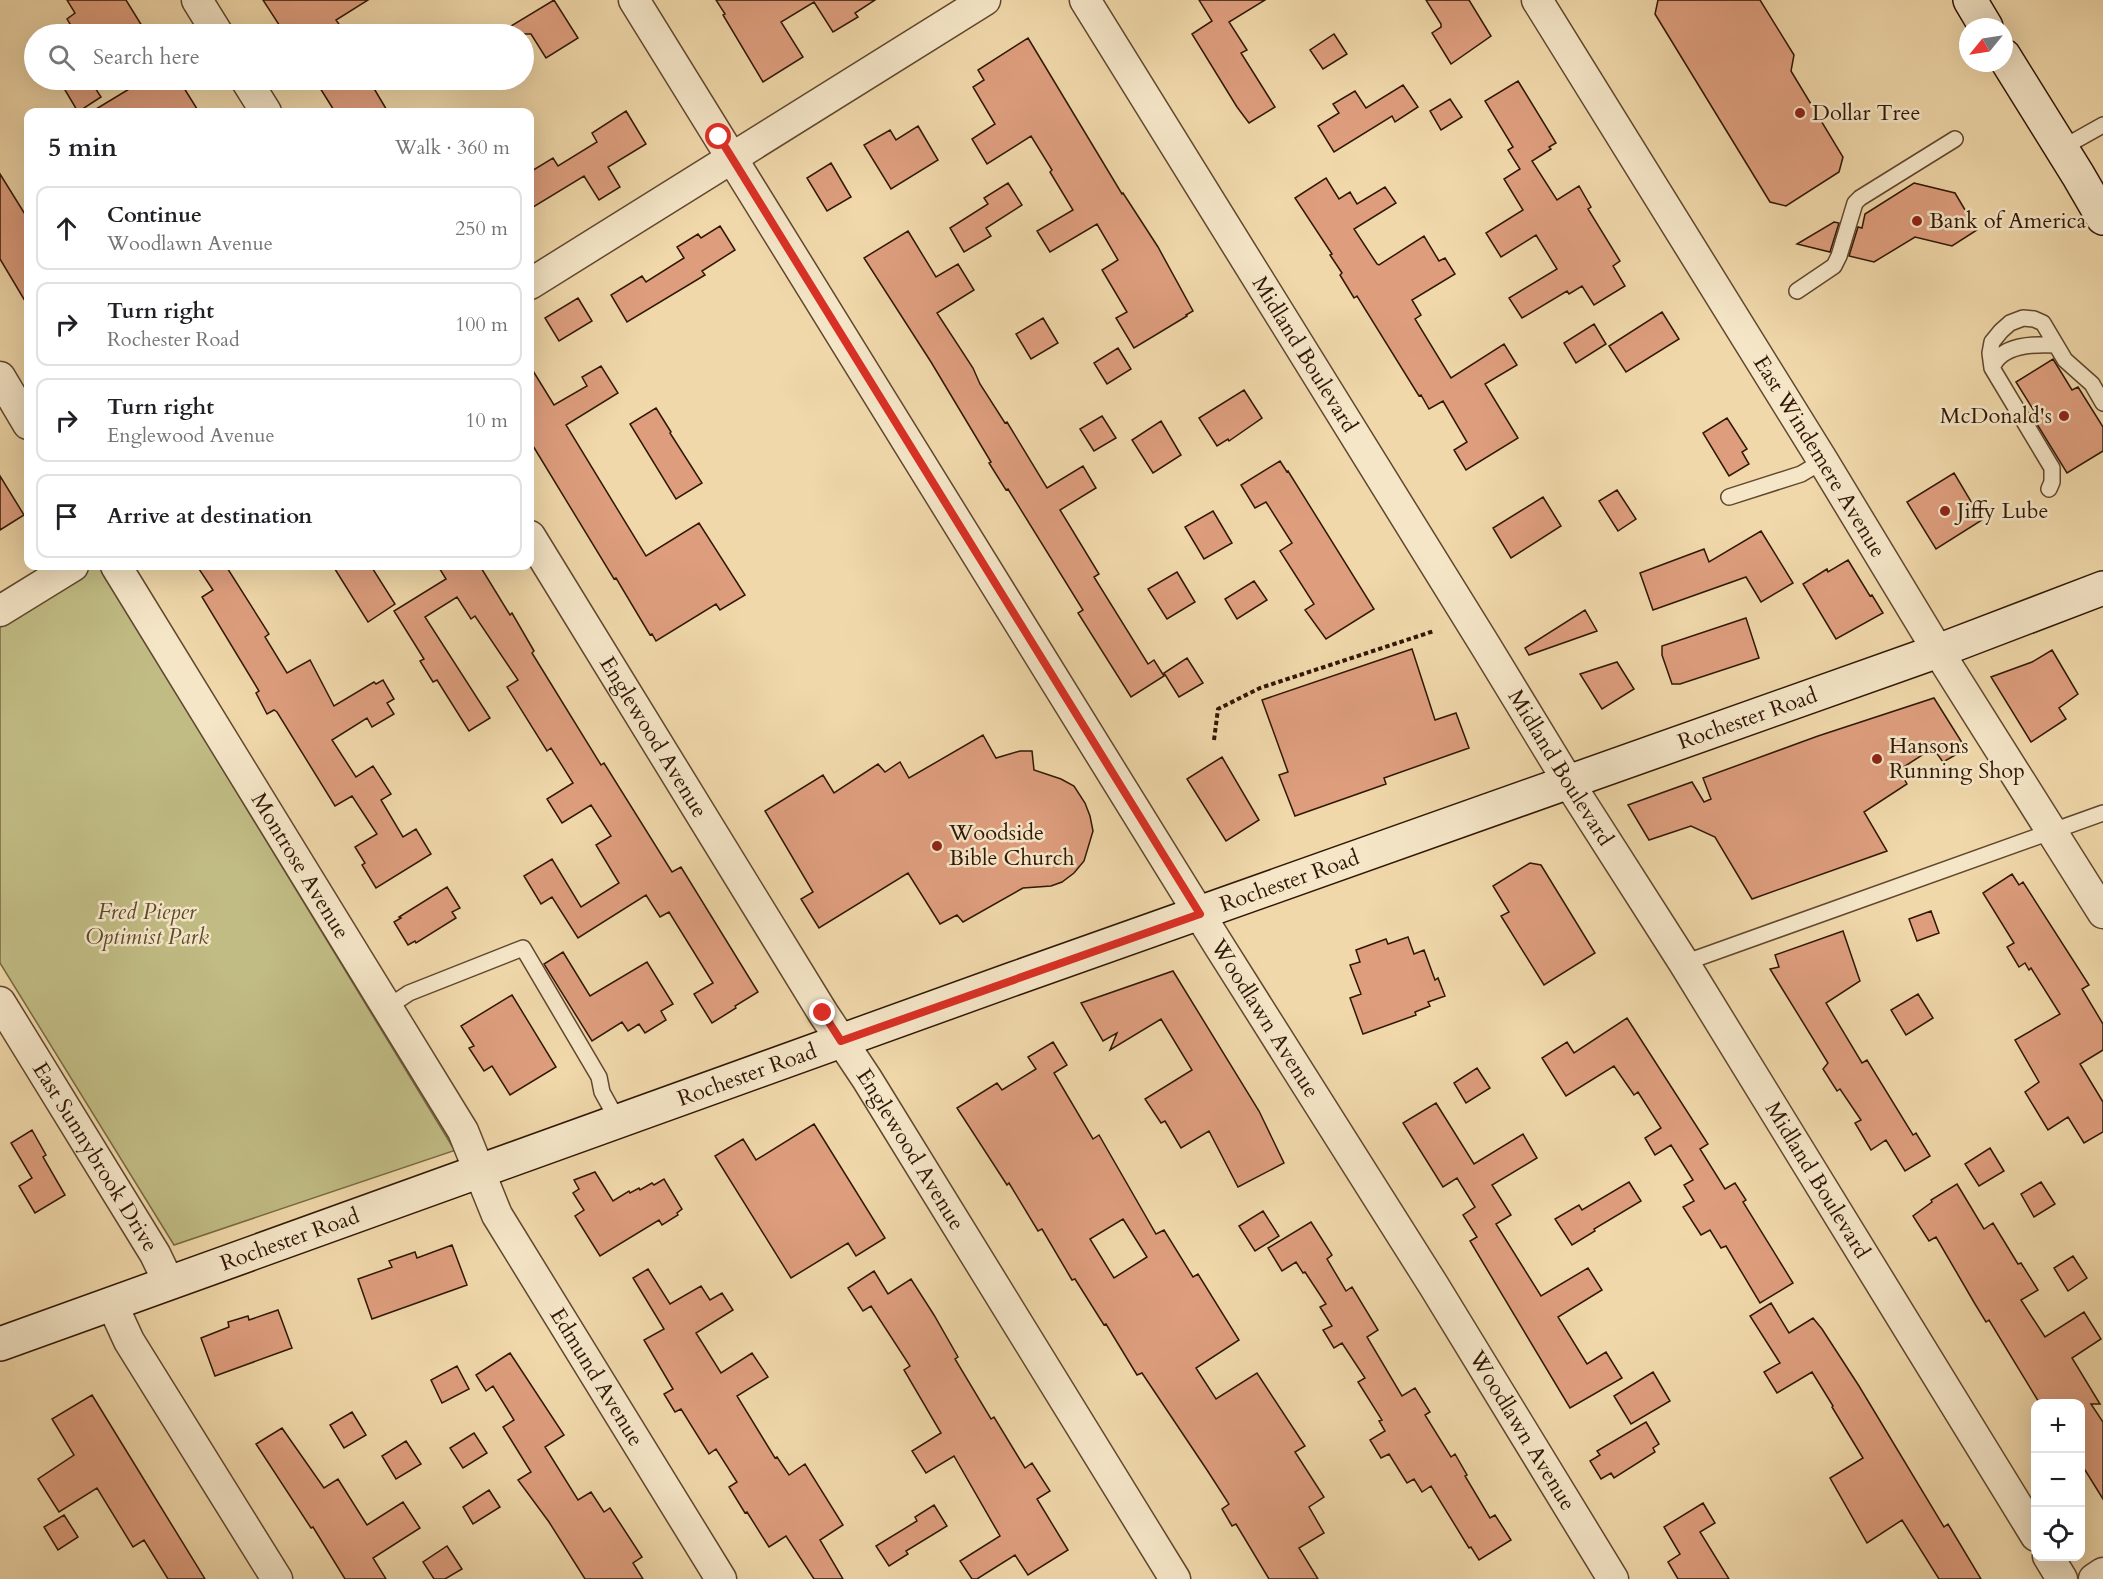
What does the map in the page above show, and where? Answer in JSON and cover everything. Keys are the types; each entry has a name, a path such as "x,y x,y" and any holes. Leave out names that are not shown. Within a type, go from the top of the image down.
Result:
{"main road":[{"path":"1970,0 1981,18"},
{"path":"2013,70 2103,218"},
{"name":"Rochester Road","path":"0,1344 841,1041 1938,651 2103,588"}],"street":[{"path":"197,0 212,24"},
{"name":"Woodlawn Avenue","path":"634,0 1200,914 1434,1286 1613,1579"},
{"path":"534,282 985,0"},
{"name":"Midland Boulevard","path":"1085,0 1491,653 1569,783 1684,963 2031,1528"},
{"name":"East Windemere Avenue","path":"1537,0 1938,651 2103,913"},
{"path":"252,90 264,108"},
{"path":"0,377 24,417"},
{"name":"Englewood Avenue","path":"534,542 1175,1579"},
{"path":"0,611 67,570"},
{"name":"Montrose Avenue","path":"118,570 463,1131 479,1171"},
{"name":"East Sunnybrook Drive","path":"0,1002 155,1254 169,1283"},
{"name":"Edmund Avenue","path":"479,1171 497,1215 721,1579"},
{"path":"112,1304 129,1341 277,1579"},
{"path":"2051,1561 2062,1579"},
{"path":"2094,1579 2103,1573"}],"lane":[{"path":"2062,148 2103,125"},
{"path":"1797,291 1834,266 1855,203 1860,198 1955,139"},
{"path":"2049,489 2052,482 2052,468 1992,368 1990,353 1992,342 2010,323 2023,318 2043,323 2065,360 2092,384 2103,403"},
{"path":"1992,368 2005,352 2033,346 2056,345"},
{"path":"1729,497 1801,474 1823,461"},
{"path":"1684,963 2103,813"},
{"path":"388,1007 409,993 523,948 599,1077 602,1092 618,1121"}],"path":[{"path":"1214,740 1218,709 1260,688 1434,631"}],"green space":[{"name":"Fred Pieper Optimist Park","path":"87,570 101,570 456,1150 174,1245 0,963 0,625"}],"building":[{"path":"67,0 126,0 141,24 70,24 67,19 75,13"},
{"path":"263,0 368,0 336,20 339,24 279,24"},
{"path":"554,0 578,38 546,58 534,39 534,24 514,24"},
{"path":"716,0 875,0 855,13 858,17 833,32 814,2 781,22 803,57 763,82"},
{"path":"1199,0 1265,0 1229,22 1247,50 1241,53 1275,107 1249,123 1192,34 1212,21"},
{"path":"1426,0 1469,0 1491,36 1451,64 1432,33 1441,27 1441,24"},
{"path":"1658,0 1760,0 1794,55 1791,71 1843,157 1839,172 1786,206 1770,202 1655,14"},
{"path":"1334,34 1347,54 1323,69 1310,50"},
{"path":"1028,38 1122,194 1158,247 1193,311 1134,348 1116,318 1127,312 1102,270 1118,260 1097,224 1050,252 1037,231 1073,210 1031,136 987,164 972,139 995,124 973,87 984,80 978,70"},
{"path":"1518,81 1556,143 1532,161 1557,200 1579,186 1591,207 1588,209 1620,261 1613,266 1625,286 1594,305 1582,286 1569,294 1567,291 1522,318 1509,298 1557,269 1536,235 1501,257 1486,233 1523,210 1504,179 1520,169 1508,150 1513,147 1485,101"},
{"path":"1403,85 1418,107 1395,122 1392,116 1334,152 1318,126 1339,113 1333,104 1355,91 1366,108"},
{"path":"65,90 96,90 101,97 84,108 76,108"},
{"path":"127,90 185,90 196,108 98,108"},
{"path":"321,90 375,90 386,108 332,108"},
{"path":"1450,99 1462,117 1441,130 1430,111"},
{"path":"626,111 646,144 608,167 620,187 599,200 584,176 534,207 534,170 553,158 558,166 597,142 592,133"},
{"path":"918,126 938,160 891,189 864,145 890,130 896,140"},
{"path":"831,163 851,197 827,211 807,178"},
{"path":"0,174 24,213 24,299 0,259"},
{"path":"1326,178 1339,199 1350,192 1357,204 1385,187 1396,203 1354,229 1377,264 1379,265 1424,236 1439,261 1445,258 1455,274 1412,300 1421,315 1415,319 1451,378 1504,344 1517,365 1485,384 1518,438 1466,470 1454,450 1467,442 1443,401 1429,409 1421,395 1419,396 1357,296 1354,298 1330,255 1332,254 1295,198"},
{"path":"1008,183 1022,205 986,228 991,236 964,252 950,228 988,204 984,198"},
{"name":"Bank of America","path":"1914,183 1955,193 1977,230 1952,246 1915,237 1874,262 1849,256 1858,227 1862,228 1865,214"},
{"path":"1834,222 1839,223 1830,252 1797,244"},
{"path":"720,226 735,250 702,271 705,275 627,322 611,295 642,276 646,282 684,258 677,247 698,234 701,238"},
{"path":"908,231 936,277 958,264 974,290 937,313 1047,488 1083,466 1096,488 1060,510 1099,574 1094,577 1148,664 1154,660 1164,676 1131,697 1078,613 1083,610 1008,489 1006,490 989,463 991,462 931,362 864,258"},
{"path":"578,298 592,321 559,341 545,318"},
{"path":"1662,312 1679,339 1626,372 1609,346"},
{"path":"1043,318 1058,343 1031,359 1016,334"},
{"path":"1594,324 1606,344 1576,363 1564,343"},
{"path":"1118,348 1131,369 1107,384 1094,363"},
{"name":"McDonald's","path":"2053,359 2072,390 2078,387 2103,427 2103,451 2067,473 2032,416 2036,414 2016,382"},
{"path":"601,366 618,393 566,425 646,556 699,523 745,595 720,610 716,604 656,641 652,634 650,635 616,578 614,579 534,448 534,372 554,405 587,386 582,377"},
{"path":"1244,390 1262,418 1229,441 1228,439 1217,446 1199,418"},
{"path":"656,408 702,483 676,499 630,424"},
{"path":"1102,416 1116,438 1094,451 1080,429"},
{"path":"1727,418 1747,449 1742,452 1749,464 1729,476 1703,433"},
{"path":"1161,421 1181,455 1153,473 1132,440"},
{"path":"1280,461 1374,609 1326,639 1305,610 1314,604 1280,551 1292,543 1266,502 1255,508 1241,485"},
{"name":"Jiffy Lube","path":"1954,473 1982,520 1936,549 1907,502"},
{"path":"0,476 24,515 0,530"},
{"path":"1617,490 1636,519 1618,531 1599,501"},
{"path":"1543,497 1561,526 1511,558 1493,528"},
{"path":"1213,511 1232,543 1204,559 1185,527"},
{"path":"1761,531 1793,583 1761,602 1746,577 1653,610 1640,573 1704,549 1709,562"},
{"path":"1848,560 1883,613 1836,639 1803,584 1827,569 1828,572"},
{"path":"200,570 229,570 269,634 265,637 287,673 310,660 334,706 374,682 376,684 383,680 394,699 387,703 394,714 372,727 367,718 332,740 356,777 373,766 391,794 381,800 403,837 416,829 431,854 376,888 362,865 365,863 355,847 377,834 352,796 335,806 277,712 274,710 267,714 256,693 259,691 202,597 213,590"},
{"path":"336,570 374,570 395,604 368,622"},
{"path":"440,570 482,570 510,615 512,613 534,651 532,653 601,765 604,763 672,872 681,867 758,992 735,1006 736,1008 712,1023 694,994 713,983 669,912 660,917 646,895 578,938 552,897 541,904 524,876 552,859 581,907 619,883 596,845 611,836 591,805 562,823 547,799 573,783 551,748 547,751 507,687 518,680 475,616 471,619 457,597 425,617 490,718 469,731 437,680 433,682 420,661 424,659 394,611 446,579"},
{"path":"1177,572 1195,602 1167,619 1148,589"},
{"path":"1254,581 1267,600 1237,619 1225,599"},
{"path":"1585,610 1597,631 1529,655 1525,648"},
{"path":"1746,618 1759,658 1680,684 1672,684 1662,655 1662,646"},
{"path":"1412,649 1435,720 1456,713 1469,748 1384,778 1386,784 1295,816 1279,775 1288,772 1262,700"},
{"path":"2052,650 2078,694 2059,708 2066,719 2031,742 1991,677 2032,662"},
{"path":"1187,658 1203,683 1179,697 1164,673"},
{"path":"1617,662 1634,689 1602,709 1580,674"},
{"path":"1934,698 1966,749 1943,762 1933,748 1899,770 1907,784 1864,812 1887,851 1752,899 1715,837 1691,826 1649,840 1628,805 1692,782 1704,802 1711,799 1703,778 1818,736"},
{"path":"983,735 996,758 1020,751 1032,751 1034,770 1074,786 1085,803 1093,831 1084,861 1074,873 1062,882 1051,886 1023,888 963,922 957,915 940,924 908,873 819,928 801,899 813,892 765,811 823,775 834,793 878,764 885,772 900,762 909,778"},
{"path":"1222,757 1259,820 1226,841 1187,779"},
{"path":"1530,863 1541,865 1595,953 1544,985 1501,916 1509,912 1493,886"},
{"path":"2012,874 2019,885 2023,882 2089,985 2082,989 2103,1024 2103,1050 2080,1064 2103,1102 2103,1132 2084,1143 2068,1117 2048,1130 2025,1092 2039,1082 2015,1040 2060,1014 2031,968 2029,970 2025,963 2019,967 2007,947 2014,943 1983,893"},
{"path":"447,887 460,908 452,912 456,918 416,943 415,941 408,945 394,922"},
{"path":"1931,911 1939,933 1917,941 1909,919"},
{"path":"1843,931 1860,981 1826,1003 1862,1063 1867,1060 1913,1135 1916,1133 1930,1156 1905,1171 1886,1140 1871,1150 1855,1123 1861,1120 1840,1089 1837,1091 1823,1069 1828,1063 1770,969 1779,967 1775,955"},
{"path":"1408,937 1414,954 1424,950 1435,980 1438,978 1445,996 1428,1002 1430,1006 1415,1012 1416,1015 1363,1034 1350,998 1361,994 1350,965 1360,962 1356,950 1386,939 1388,944"},
{"path":"563,952 590,996 647,962 673,1004 661,1011 666,1020 645,1033 639,1024 628,1031 622,1022 592,1041 544,964"},
{"path":"1173,971 1259,1111 1284,1163 1238,1187 1209,1131 1181,1148 1165,1121 1161,1123 1145,1099 1192,1070 1161,1019 1110,1050 1117,1033 1103,1041 1081,1003"},
{"path":"1918,994 1933,1018 1906,1035 1891,1010"},
{"path":"512,995 556,1067 510,1095 492,1066 484,1071 469,1048 474,1046 461,1026"},
{"path":"1627,1018 1708,1144 1700,1149 1725,1189 1735,1183 1746,1200 1743,1202 1793,1283 1760,1303 1726,1246 1721,1248 1710,1230 1701,1235 1683,1207 1694,1201 1684,1185 1693,1180 1671,1145 1655,1155 1645,1138 1661,1128 1638,1092 1634,1095 1614,1066 1566,1096 1542,1058 1567,1042 1574,1053"},
{"path":"1053,1042 1067,1065 1054,1073 1093,1139 1099,1135 1156,1234 1164,1230 1193,1277 1198,1274 1239,1340 1196,1368 1216,1399 1257,1373 1305,1446 1295,1452 1324,1497 1309,1507 1324,1533 1299,1548 1318,1579 1269,1579 1236,1524 1232,1526 1222,1509 1229,1504 1207,1470 1142,1373 1137,1375 1106,1324 1104,1325 1075,1279 1072,1280 1042,1229 1038,1231 1009,1183 1007,1185 957,1108 997,1083 1002,1090 1036,1069 1028,1057","holes":["1123,1219 1147,1257 1114,1278 1090,1239"]},
{"path":"1477,1068 1490,1088 1466,1103 1454,1083"},
{"path":"1436,1103 1474,1164 1523,1134 1537,1158 1492,1185 1511,1215 1496,1224 1541,1296 1588,1268 1602,1290 1558,1317 1587,1364 1606,1352 1622,1378 1570,1408 1470,1241 1477,1237 1463,1215 1475,1207 1457,1178 1443,1187 1403,1123"},
{"path":"814,1124 885,1238 856,1256 848,1243 791,1278 715,1156 743,1139 756,1160"},
{"path":"32,1130 46,1155 43,1157 65,1195 35,1213 19,1186 32,1178 11,1143"},
{"path":"1990,1148 2004,1171 1979,1186 1965,1164"},
{"path":"595,1172 613,1201 629,1191 630,1193 639,1188 640,1190 664,1179 682,1209 677,1213 678,1215 662,1225 659,1220 600,1256 575,1216 584,1210 573,1193 579,1189 574,1180"},
{"path":"1629,1182 1641,1201 1572,1245 1555,1219 1579,1205 1582,1210"},
{"path":"2041,1182 2055,1204 2034,1217 2021,1194"},
{"path":"1957,1184 1984,1229 1993,1223 2018,1264 2021,1263 2038,1290 2021,1300 2045,1337 2084,1312 2101,1339 2072,1358 2100,1404 2091,1404 2103,1422 2103,1499 2085,1470 2085,1399 2037,1399 1989,1320 1986,1322 1936,1237 1929,1241 1913,1216 1932,1202 1931,1200"},
{"path":"1263,1211 1279,1236 1255,1251 1239,1226"},
{"path":"1311,1222 1332,1255 1327,1259 1346,1291 1352,1287 1378,1330 1367,1337 1402,1396 1415,1388 1430,1412 1425,1415 1451,1457 1455,1454 1490,1518 1495,1515 1511,1540 1479,1560 1471,1547 1469,1548 1431,1486 1422,1492 1414,1479 1407,1483 1389,1454 1381,1458 1370,1440 1385,1431 1379,1421 1382,1420 1358,1382 1365,1378 1342,1343 1334,1348 1323,1330 1332,1326 1320,1307 1326,1304 1296,1262 1282,1271 1268,1248"},
{"path":"452,1245 467,1285 372,1319 358,1279 392,1267 389,1261 415,1252 417,1258"},
{"path":"2073,1256 2087,1278 2068,1291 2054,1268"},
{"path":"648,1269 670,1304 701,1286 710,1300 722,1293 733,1310 696,1333 721,1373 752,1353 768,1377 737,1396 775,1458 777,1457 789,1475 805,1464 843,1525 820,1540 843,1579 814,1579 786,1536 769,1547 729,1487 737,1482 716,1449 709,1454 681,1409 675,1412 664,1394 673,1389 644,1340 664,1329 633,1278"},
{"path":"874,1271 888,1294 911,1279 958,1357 955,1359 991,1419 994,1417 1025,1468 1032,1463 1050,1491 1037,1499 1068,1550 1028,1575 1015,1555 977,1579 972,1579 960,1561 1000,1536 954,1456 926,1473 912,1451 941,1433 904,1370 910,1366 871,1306 863,1311 848,1288"},
{"path":"1771,1303 1789,1333 1813,1318 1822,1329 1944,1527 1948,1524 1981,1579 1939,1579 1902,1520 1867,1543 1830,1478 1863,1458 1833,1406 1812,1372 1777,1393 1764,1372 1780,1363 1750,1316"},
{"path":"278,1310 292,1348 215,1376 201,1338 229,1327 228,1322 248,1316 249,1320"},
{"path":"510,1353 564,1435 545,1447 578,1500 591,1492 604,1512 610,1508 642,1557 633,1563 643,1579 585,1579 549,1522 518,1480 531,1472 503,1427 514,1420 493,1386 486,1391 476,1375"},
{"path":"457,1366 469,1389 442,1403 431,1380"},
{"path":"1653,1372 1670,1401 1631,1424 1614,1396"},
{"path":"92,1395 205,1579 168,1579 144,1540 133,1547 97,1488 59,1512 38,1479 74,1455 52,1419"},
{"path":"352,1412 366,1435 344,1448 330,1425"},
{"path":"1646,1422 1659,1444 1653,1448 1655,1452 1614,1478 1611,1473 1601,1479 1590,1461 1600,1455 1597,1451"},
{"path":"282,1428 324,1488 338,1479 367,1525 403,1502 420,1528 373,1558 386,1579 345,1579 313,1527 311,1528 256,1444"},
{"path":"474,1433 487,1453 463,1468 450,1448"},
{"path":"406,1441 421,1464 396,1479 382,1456"},
{"path":"489,1490 500,1507 473,1524 463,1507"},
{"path":"1703,1503 1715,1523 1700,1532 1729,1579 1678,1579 1668,1562 1680,1554 1664,1527"},
{"path":"934,1505 947,1526 906,1551 908,1554 889,1566 876,1546 917,1521 915,1517"},
{"path":"64,1515 78,1537 58,1550 44,1527"},
{"path":"447,1546 462,1569 445,1579 434,1579 423,1562"}],"place":[{"name":"Dollar Tree","path":"1800,113"},
{"name":"Bank of America","path":"1917,221"},
{"name":"McDonald's","path":"2064,416"},
{"name":"Jiffy Lube","path":"1945,511"},
{"name":"Hansons Running Shop","path":"1877,759"},
{"name":"Woodside Bible Church","path":"937,846"}],"route":[{"path":"719,137 1200,914 841,1041 823,1013"}]}
